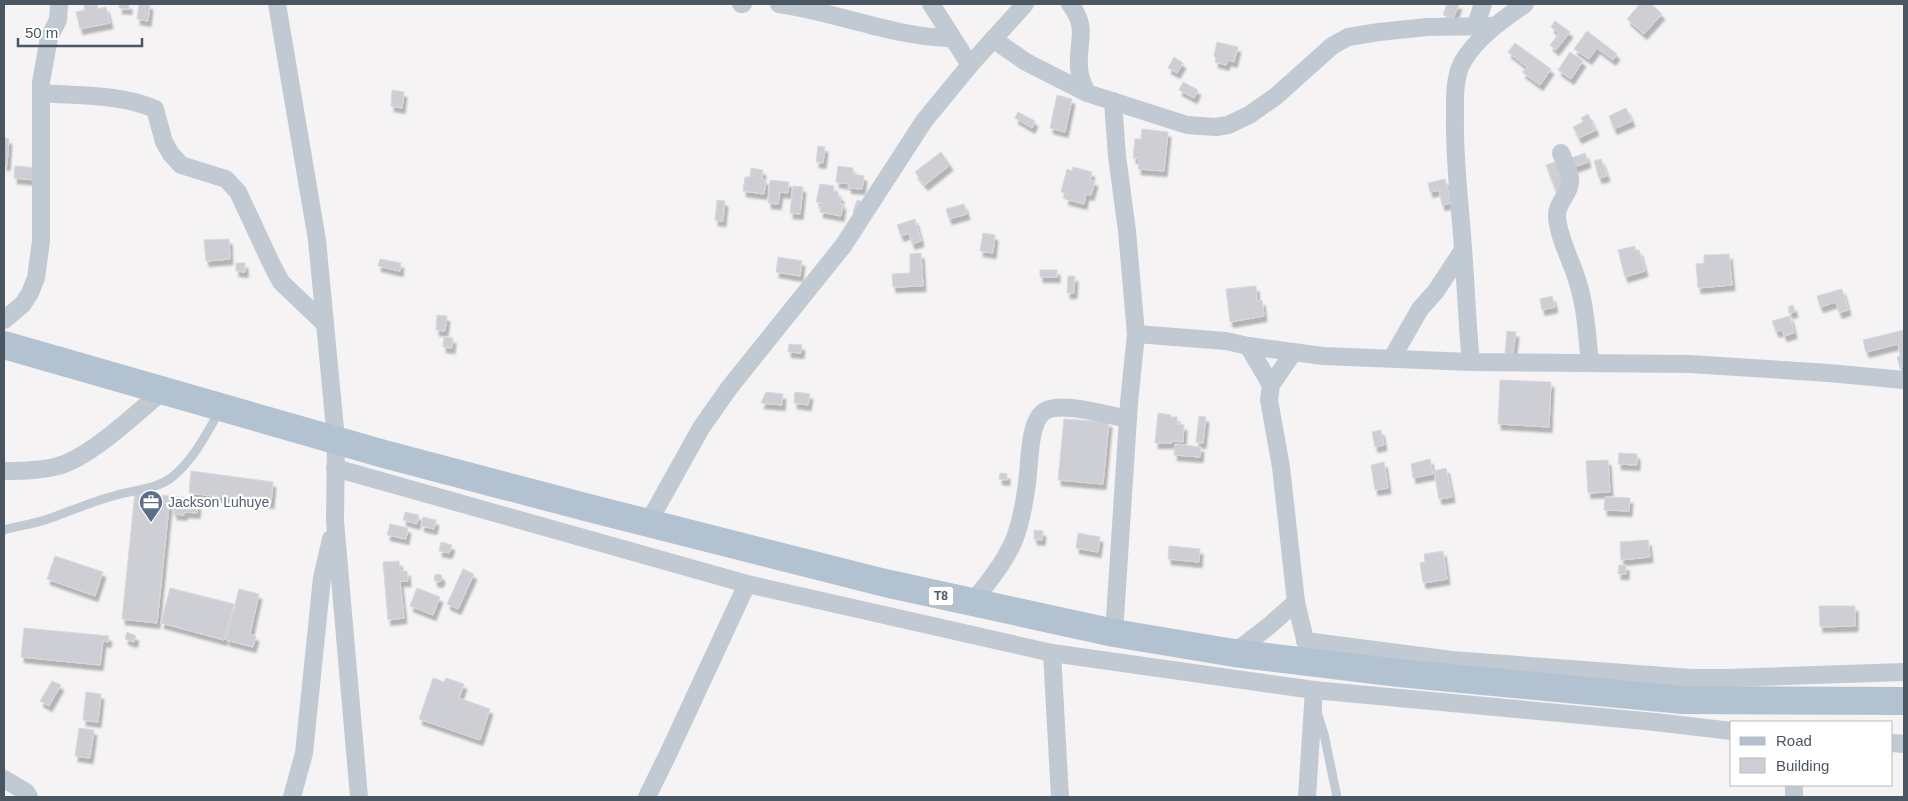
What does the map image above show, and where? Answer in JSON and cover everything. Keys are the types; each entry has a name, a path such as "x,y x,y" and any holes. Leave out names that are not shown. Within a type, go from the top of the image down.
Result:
{"main road":[{"name":"T8","path":"4,345 412,462 876,581 1114,633 1234,652 1308,652 1461,680 1683,700 1904,701"}],"street":[{"path":"4,320 23,304 36,278 41,241 41,82 49,38 58,20 59,4"},
{"path":"778,4 856,20 899,32 933,38 951,38"},
{"path":"931,4 970,65"},
{"path":"648,523 706,420 729,388 843,246 924,121 970,65 1025,4"},
{"path":"1070,4 1078,15 1081,25 1078,66 1082,83 1087,93"},
{"path":"1475,27 1483,4"},
{"path":"1471,362 1464,250 1455,168 1455,92 1461,64 1474,47 1494,26 1525,4"},
{"path":"278,5 317,240 336,440 335,521 359,797"},
{"path":"993,39 1026,62 1087,93 1187,125 1216,127 1228,125 1275,97 1332,46 1348,37 1426,27 1494,26"},
{"path":"41,93 126,100 144,104 154,109 164,142 171,154 181,165 226,179 238,192 281,282 325,324"},
{"path":"1112,101 1136,334 1128,419 1114,633"},
{"path":"1561,153 1570,177 1570,184 1558,207 1559,230 1570,257 1584,308 1590,363"},
{"path":"1392,358 1420,309 1436,291 1464,250"},
{"path":"1136,334 1226,341 1293,353 1323,356 1471,362 1690,364 1904,380"},
{"path":"1248,346 1271,385"},
{"path":"1293,353 1271,385 1269,400 1285,498 1296,602 1308,652 1452,660 1691,678 1904,672"},
{"path":"4,471 55,467 78,457 108,437 162,391"},
{"path":"972,603 1008,552 1017,533 1027,483 1033,433 1038,417 1046,410 1061,407 1128,419"},
{"path":"335,468 746,584 1052,653 1314,695 1654,722 1730,731"},
{"path":"292,797 304,753 322,578 335,521"},
{"path":"647,797 670,752 746,584"},
{"path":"1234,652 1296,602"},
{"path":"1052,653 1060,797"},
{"path":"1307,797 1314,695"},
{"path":"4,779 26,792 30,797"}],"lane":[{"path":"4,530 46,520 84,505 157,485 170,478 182,468 203,440 222,407"},
{"path":"1314,695 1337,797"}],"building":[{"path":"84,4 97,5 98,9 106,7 110,23 80,29 76,12 85,10"},
{"path":"120,4 129,4 129,9 119,8"},
{"path":"139,4 150,4 148,21 137,19"},
{"path":"1447,4 1459,4 1453,19 1443,15"},
{"path":"1640,4 1651,4 1662,14 1644,34 1627,19"},
{"path":"1555,21 1570,32 1556,50 1550,45 1559,33 1551,27"},
{"path":"1587,31 1617,54 1613,60 1597,48 1589,59 1574,49"},
{"path":"1217,42 1238,47 1234,62 1228,60 1226,65 1215,62 1216,57 1214,56"},
{"path":"1515,43 1551,69 1540,85 1522,72 1528,68 1508,52"},
{"path":"1570,52 1583,61 1571,79 1558,70"},
{"path":"1174,57 1183,63 1177,73 1168,68"},
{"path":"1183,82 1198,90 1194,98 1179,90"},
{"path":"392,90 404,92 402,108 391,106"},
{"path":"1057,95 1072,99 1065,132 1050,128"},
{"path":"1626,108 1632,121 1614,129 1609,116"},
{"path":"1018,112 1035,121 1032,128 1015,118"},
{"path":"1588,114 1596,130 1579,138 1573,127 1583,122 1581,118"},
{"path":"1142,129 1168,132 1164,171 1138,169 1139,158 1133,158 1135,139 1141,139"},
{"path":"4,138 9,139 7,165 4,165"},
{"path":"818,146 825,147 823,163 816,162"},
{"path":"941,152 950,165 925,185 915,172"},
{"path":"1585,153 1588,162 1569,169 1566,160"},
{"path":"1601,159 1607,176 1599,178 1594,161"},
{"path":"1558,161 1568,188 1556,192 1546,165"},
{"path":"15,166 37,168 35,180 14,178"},
{"path":"838,166 853,168 853,174 864,176 862,189 848,188 849,184 836,182"},
{"path":"1073,167 1092,172 1090,180 1095,181 1091,195 1086,194 1084,204 1065,199 1067,194 1061,192 1067,169 1072,171"},
{"path":"751,168 763,170 762,179 766,180 764,194 743,191 745,177 750,177"},
{"path":"1445,179 1451,203 1442,205 1439,190 1430,192 1428,183"},
{"path":"770,180 789,182 788,193 780,192 778,204 768,203"},
{"path":"820,184 834,186 833,191 838,192 838,196 841,196 840,204 843,204 841,216 820,212 822,203 816,202"},
{"path":"793,186 803,187 800,214 790,213"},
{"path":"717,200 725,201 723,221 715,220"},
{"path":"857,200 863,202 859,214 853,212"},
{"path":"964,204 967,214 949,219 946,209"},
{"path":"915,219 921,241 912,244 909,233 901,236 897,225"},
{"path":"983,233 995,235 993,253 980,251"},
{"path":"229,239 230,259 206,261 204,240"},
{"path":"1635,246 1635,250 1639,250 1645,271 1625,277 1618,250"},
{"path":"921,253 923,286 893,287 892,274 910,273 910,254"},
{"path":"1729,254 1732,285 1698,288 1696,264 1704,263 1704,255"},
{"path":"778,257 802,261 800,276 776,272"},
{"path":"380,259 401,263 400,271 378,266"},
{"path":"236,263 245,263 245,272 236,271"},
{"path":"1040,270 1057,270 1057,277 1040,277"},
{"path":"1068,276 1075,276 1074,293 1067,293"},
{"path":"1256,286 1257,301 1262,300 1264,316 1230,322 1226,289"},
{"path":"1842,289 1848,310 1839,313 1836,302 1820,307 1817,296"},
{"path":"1552,296 1555,307 1542,310 1540,299"},
{"path":"1793,305 1795,312 1789,313 1788,307"},
{"path":"437,315 447,316 445,331 436,330"},
{"path":"1790,316 1794,333 1784,336 1782,330 1776,332 1772,321"},
{"path":"1904,330 1904,366 1900,368 1897,357 1900,356 1898,344 1866,352 1863,340"},
{"path":"1507,331 1516,332 1513,354 1505,353"},
{"path":"444,337 453,338 452,348 443,347"},
{"path":"789,344 802,345 801,353 788,352"},
{"path":"1500,380 1551,382 1549,427 1498,424"},
{"path":"766,392 783,394 782,405 761,403"},
{"path":"795,392 810,394 808,405 794,403"},
{"path":"1158,413 1177,417 1177,424 1184,425 1183,442 1155,443"},
{"path":"1199,416 1206,417 1203,443 1196,442"},
{"path":"1064,419 1109,422 1103,484 1058,480"},
{"path":"1381,430 1384,445 1375,447 1372,432"},
{"path":"1175,444 1201,447 1200,457 1174,455"},
{"path":"1619,453 1637,454 1637,465 1618,464"},
{"path":"1430,459 1433,474 1413,478 1411,464"},
{"path":"1608,460 1610,492 1588,493 1586,461"},
{"path":"1384,462 1388,488 1375,490 1371,465"},
{"path":"1446,468 1452,497 1439,499 1434,471"},
{"path":"191,471 273,482 271,503 189,493"},
{"path":"1000,473 1007,474 1007,480 999,479"},
{"path":"135,492 170,496 157,623 122,619"},
{"path":"173,496 198,499 197,513 185,512 184,515 174,514 174,510 171,509"},
{"path":"1605,497 1630,498 1629,511 1604,510"},
{"path":"405,512 419,515 417,524 403,520"},
{"path":"423,517 436,520 434,529 421,526"},
{"path":"390,524 408,528 406,539 387,535"},
{"path":"1034,530 1043,531 1042,540 1034,539"},
{"path":"1078,533 1100,537 1098,552 1076,548"},
{"path":"1648,540 1650,557 1621,560 1620,542"},
{"path":"441,542 452,545 449,553 439,551"},
{"path":"1169,546 1200,549 1199,562 1168,559"},
{"path":"1443,551 1447,579 1423,583 1420,563 1425,562 1424,554"},
{"path":"55,556 103,572 95,596 47,579"},
{"path":"399,561 400,571 407,571 408,581 400,581 404,618 388,620 383,562"},
{"path":"1619,565 1626,565 1626,574 1618,574"},
{"path":"463,569 474,574 458,609 447,604"},
{"path":"438,574 442,578 438,582 434,578"},
{"path":"170,588 234,604 224,640 161,623"},
{"path":"417,588 440,597 433,615 410,606"},
{"path":"239,589 259,594 250,634 256,636 253,647 226,640"},
{"path":"1819,606 1855,606 1855,626 1820,627"},
{"path":"24,628 109,636 108,642 103,641 100,665 21,657"},
{"path":"127,632 136,636 134,642 125,639"},
{"path":"433,678 444,682 446,678 464,684 459,698 490,709 480,740 419,719"},
{"path":"52,681 61,685 49,706 40,701"},
{"path":"86,692 101,694 98,722 83,720"},
{"path":"79,728 94,730 90,758 75,756"}],"place":[{"name":"Jackson Luhuye","path":"151,523"}]}
